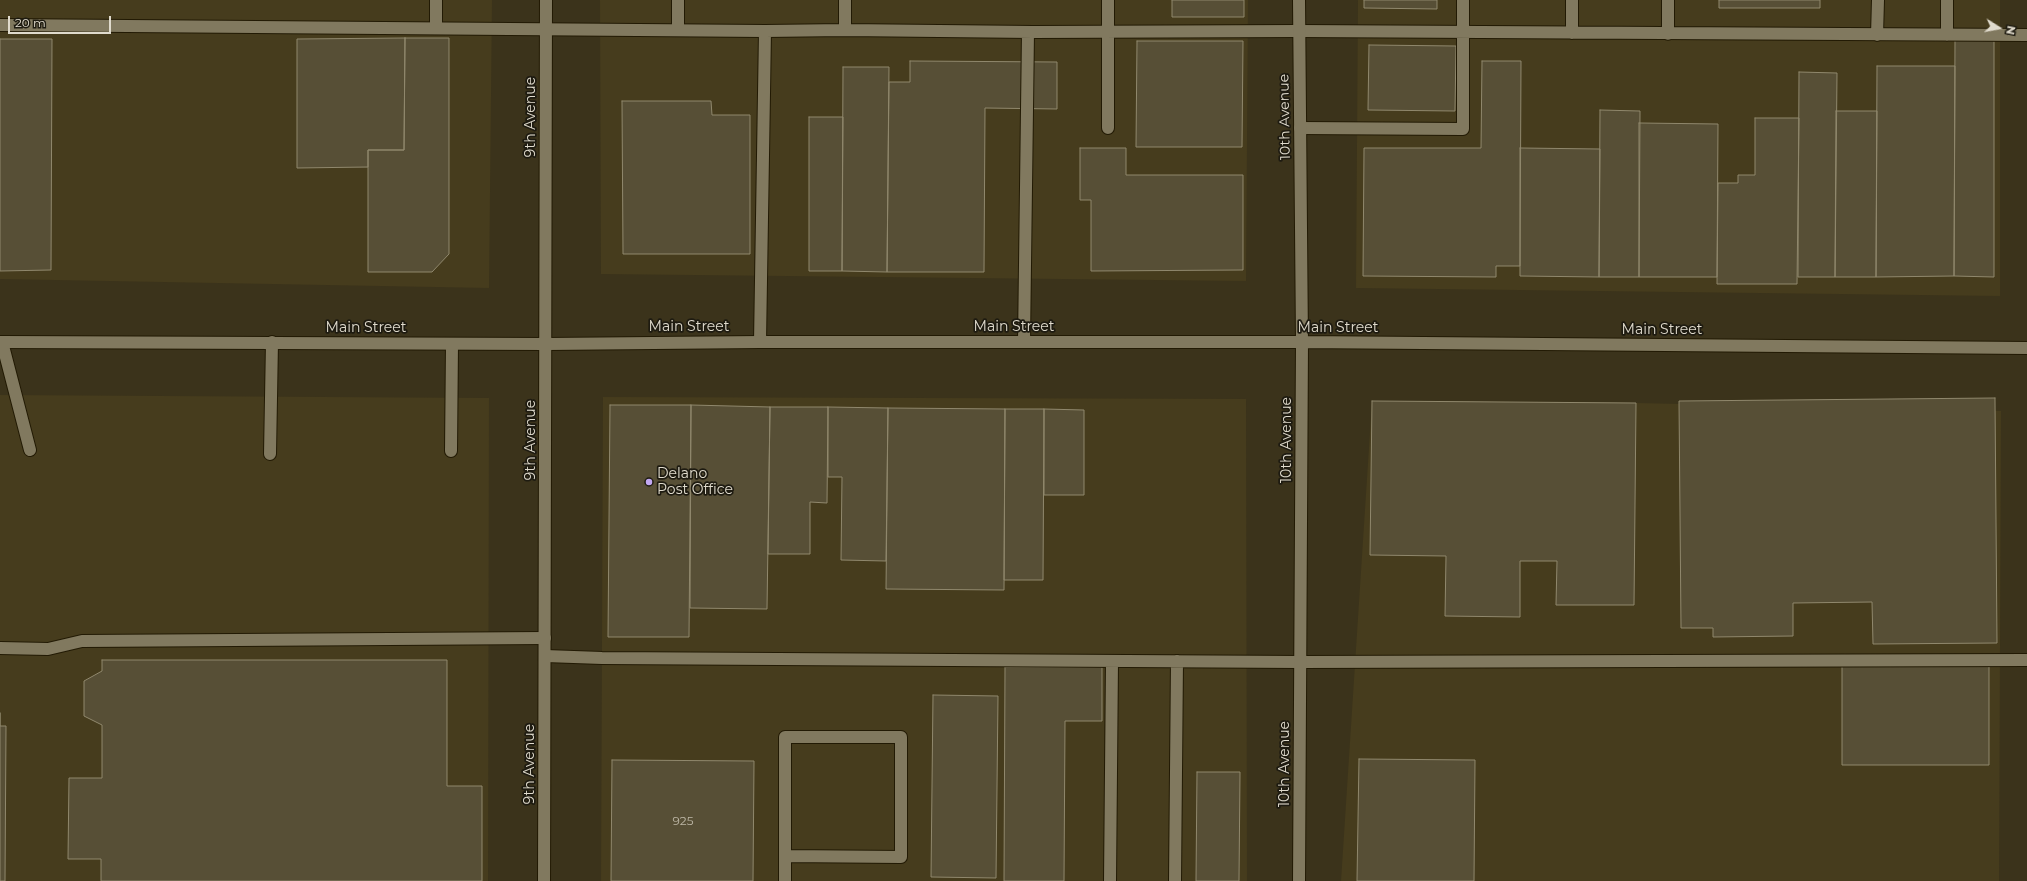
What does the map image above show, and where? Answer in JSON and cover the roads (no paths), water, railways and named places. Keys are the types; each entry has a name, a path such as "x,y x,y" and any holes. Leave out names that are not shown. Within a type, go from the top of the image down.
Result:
{"street":[{"path":"436,0 436,28"},
{"name":"9th Avenue","path":"544,881 546,0"},
{"path":"678,0 678,30"},
{"path":"845,0 845,30"},
{"path":"1108,0 1108,128"},
{"name":"10th Avenue","path":"1299,0 1302,342 1299,881"},
{"path":"1300,128 1463,129 1463,0"},
{"path":"1572,0 1572,33"},
{"path":"1668,0 1668,34"},
{"path":"1877,35 1878,0"},
{"path":"1947,0 1947,35"},
{"path":"0,25 546,28 765,32 845,30 1028,32 1299,31 2027,35"},
{"path":"760,342 765,32"},
{"path":"1024,342 1028,32"},
{"path":"1,342 30,450"},
{"name":"Main Street","path":"1,342 546,344 760,342 1302,342 2027,348"},
{"path":"270,454 272,342"},
{"path":"451,451 452,344"},
{"path":"0,648 48,649 82,641 545,638"},
{"path":"545,656 610,658 1300,662 2027,660"},
{"path":"1110,881 1112,661"},
{"path":"1175,881 1177,661"},
{"path":"785,856 901,857 901,737 785,737 785,856 785,881"}],"place":[{"name":"Delano Post Office","path":"649,482"}]}
